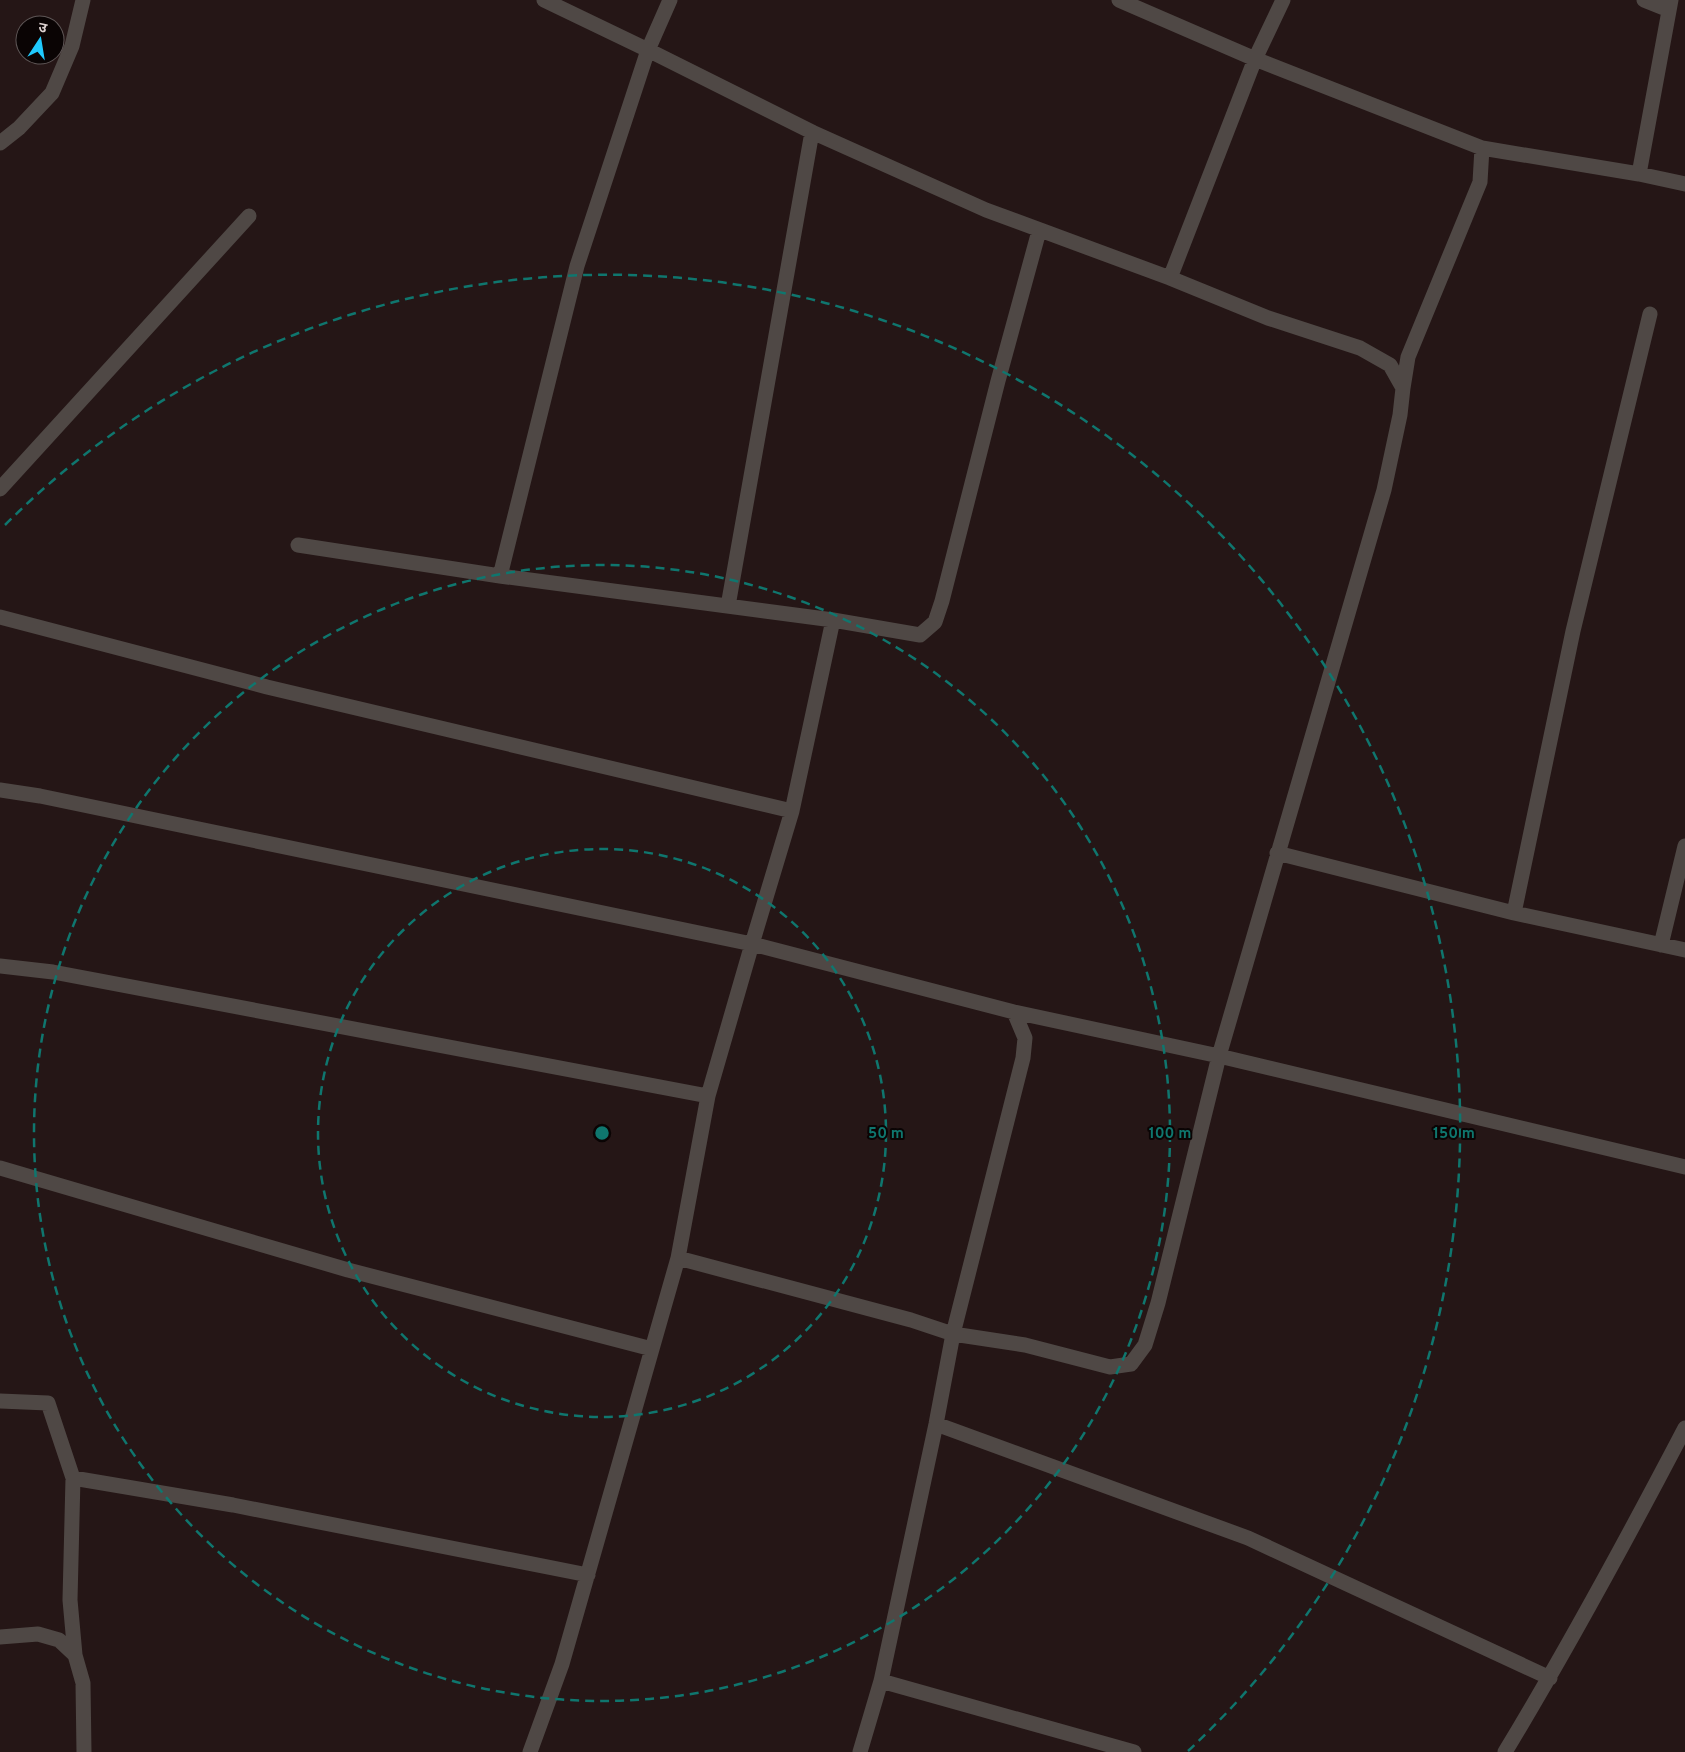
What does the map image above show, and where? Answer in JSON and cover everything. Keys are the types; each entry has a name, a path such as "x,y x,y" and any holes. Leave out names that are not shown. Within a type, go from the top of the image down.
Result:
{"street":[{"path":"0,143 20,128 52,93 72,46 83,0"},
{"path":"544,0 812,132 986,210 1170,278 1268,318 1360,348 1390,365 1403,388"},
{"path":"500,576 577,266 648,50 670,0"},
{"path":"1119,0 1255,59 1482,148 1638,174 1685,184"},
{"path":"1170,278 1255,59 1283,0"},
{"path":"1638,174 1670,5 1644,0"},
{"path":"728,606 812,132"},
{"path":"678,1258 910,1320 953,1334 1025,1345 1110,1367 1130,1364 1145,1345 1158,1303 1219,1056 1384,490 1400,415 1408,357 1480,182 1482,148"},
{"path":"0,489 249,216"},
{"path":"298,545 500,576 833,620 920,635 935,622 1039,230"},
{"path":"1514,913 1573,631 1650,314"},
{"path":"0,617 267,687 792,811"},
{"path":"530,1752 562,1664 678,1258 708,1096 792,811 833,620"},
{"path":"0,790 40,796 752,944 1014,1012 1219,1056 1685,1167"},
{"path":"1661,945 1685,846"},
{"path":"1277,853 1514,913 1685,950"},
{"path":"0,966 53,972 708,1096"},
{"path":"860,1752 881,1681 936,1424 953,1334 1023,1058 1024,1038 1014,1012"},
{"path":"0,1168 348,1270 652,1349"},
{"path":"0,1401 48,1403 73,1478 70,1600 75,1655 83,1683 84,1752"},
{"path":"936,1424 1248,1538 1550,1678"},
{"path":"1505,1752 1550,1678 1685,1428"},
{"path":"73,1478 233,1505 588,1575"},
{"path":"0,1636 38,1634 59,1640 75,1655"},
{"path":"881,1681 1134,1752"}]}
